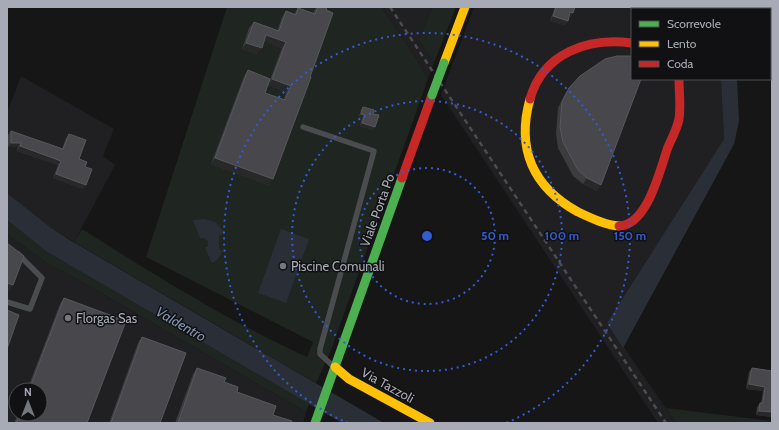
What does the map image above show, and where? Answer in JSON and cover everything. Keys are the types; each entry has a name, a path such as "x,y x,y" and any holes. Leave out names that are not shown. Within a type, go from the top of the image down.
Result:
{"street":[{"name":"Viale Porta Po","path":"315,421 465,7"},
{"path":"631,42 597,40 578,46 560,56 545,69 535,85 526,106 525,130 528,156 538,179 556,200 572,210 595,220 616,226 627,224 638,215 651,193 679,119 679,80"},
{"name":"Via Tazzoli","path":"335,367 349,379 430,423"}],"lane":[{"path":"303,127 374,151 320,349 320,354 335,367"},
{"path":"7,302 30,308 42,278 12,248"}],"shaded area":[{"path":"227,7 381,7 414,55 428,79 331,350 316,383 74,242 82,229 220,313 307,357 313,342 146,257"},
{"path":"381,7 433,7 419,40 434,63 428,79 414,55"},
{"path":"433,7 456,7 434,63 419,40"},
{"path":"474,7 718,7 631,8 631,80 721,80 724,139 607,323 676,423 658,423 441,95"},
{"path":"21,76 114,129 103,156 115,165 74,242 50,227 7,193 7,113"},
{"path":"7,220 47,252 309,404 306,412 72,276 48,264 7,234"},
{"path":"7,234 48,264 72,276 306,412 303,423 7,423"},
{"path":"666,408 772,421 772,423 676,423"}],"water":[{"path":"721,80 737,80 739,121 734,144 623,348 607,323 724,139"},
{"name":"Valdentro","path":"7,193 50,227 68,239 384,423 342,423 47,252 7,220"},
{"path":"204,219 215,222 225,233 219,236 219,249 223,251 217,260 212,263 205,248 208,246 208,241 204,238 200,238 193,220"},
{"name":"Piscine Comunali","path":"281,229 309,239 286,303 258,293"}],"building":[{"path":"318,7 327,7 326,10 333,13 273,179 215,158 248,70 270,79 265,93 285,100 291,86 272,79 286,42 266,35 262,48 246,43 254,22 279,31 286,11 296,15 298,8 315,14"},
{"path":"556,7 575,7 573,13 570,12 568,21 553,16"},
{"path":"617,56 631,56 631,80 641,80 601,185 587,178 578,170 563,142 560,127 562,102 569,88 580,76 605,59"},
{"path":"363,107 374,110 373,114 379,115 375,127 362,123 365,115 361,114"},
{"path":"11,131 63,149 69,134 86,140 79,159 87,162 85,167 92,169 86,185 56,174 61,161 20,146 21,143 11,143"},
{"path":"7,243 24,256 13,285 7,283"},
{"path":"64,298 126,321 87,423 16,423 48,422 48,382 32,382"},
{"path":"7,310 19,315 7,349"},
{"path":"142,337 186,353 160,423 111,423"},
{"path":"197,368 226,378 224,382 238,387 237,392 276,406 273,415 292,421 291,423 178,423"},
{"path":"752,368 772,371 772,412 759,411 760,403 763,403 765,387 749,384"}],"railway":[{"path":"390,7 666,423"}],"traffic: fast":[{"path":"432,95 444,63"},
{"path":"315,423 402,178"}],"traffic: slow":[{"path":"444,63 465,7"},
{"path":"530,99 526,117 525,134 527,150 532,165 539,178 562,202 578,212 603,223 619,226"},
{"path":"335,367 349,379 430,423"}],"traffic: jam":[{"path":"530,99 536,83 545,70 556,59 584,46 599,43 631,43"},
{"path":"619,226 629,223 638,216 645,206 657,181 679,119 679,80"},
{"path":"402,178 432,95"}],"place":[{"name":"Piscine Comunali","path":"283,266"},
{"name":"Florgas Sas","path":"68,318"}]}
